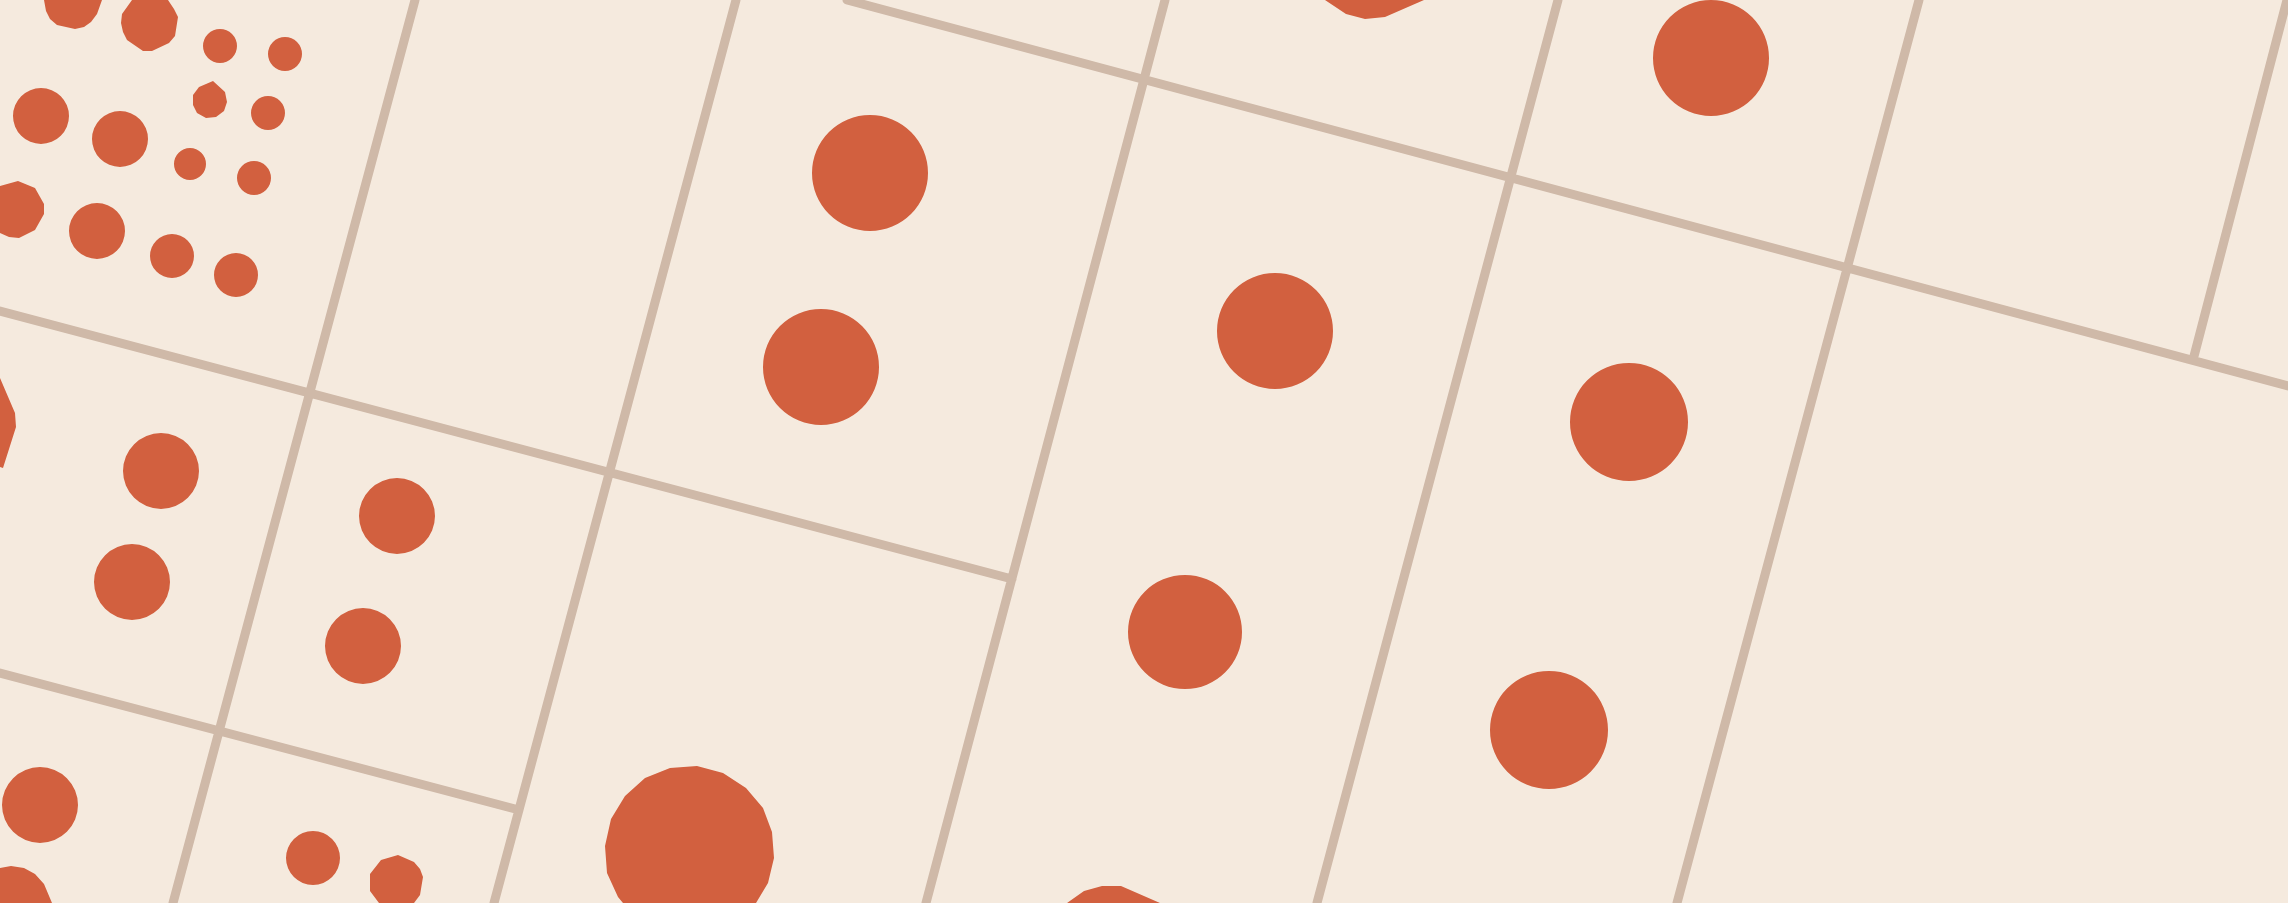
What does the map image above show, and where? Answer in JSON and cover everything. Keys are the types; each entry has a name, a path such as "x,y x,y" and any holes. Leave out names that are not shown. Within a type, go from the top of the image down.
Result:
{"lane":[{"path":"173,903 415,0"},
{"path":"494,903 736,0"},
{"path":"848,0 2288,386"},
{"path":"926,903 1165,0"},
{"path":"1317,903 1557,0"},
{"path":"1677,903 1919,0"},
{"path":"2193,360 2286,0"},
{"path":"0,311 1012,579"},
{"path":"0,673 519,810"}],"building":[{"path":"44,0 102,0 91,22 75,29 57,25 50,19"},
{"path":"132,0 168,0 178,17 175,36 169,43 152,51 143,51 127,40 121,23 122,14"},
{"path":"1325,0 1424,0 1385,17 1365,19 1346,14"},
{"path":"1711,0 1733,5 1752,17 1764,36 1769,58 1764,80 1752,99 1733,111 1711,116 1689,111 1670,99 1658,80 1653,58 1658,36 1670,17 1689,5"},
{"path":"220,29 232,34 237,46 232,58 220,63 208,58 203,46 208,34"},
{"path":"285,37 297,42 302,54 297,66 285,71 273,66 268,54 273,42"},
{"path":"213,81 225,92 227,102 224,111 216,117 206,118 197,113 193,105 193,95 199,87"},
{"path":"41,88 52,90 61,96 67,105 69,116 67,127 61,136 52,142 41,144 30,142 21,136 15,127 13,116 15,105 21,96 30,90"},
{"path":"268,96 280,101 285,113 280,125 268,130 256,125 251,113 256,101"},
{"path":"115,111 125,111 140,119 146,128 148,139 146,150 140,159 125,167 115,167 104,162 97,155 92,144 92,134 97,123 104,116"},
{"path":"870,115 892,119 911,132 924,151 928,173 924,195 911,214 892,227 870,231 848,227 829,214 816,195 812,173 816,151 829,132 848,119"},
{"path":"190,148 202,152 206,164 202,176 190,180 178,176 174,164 178,152"},
{"path":"254,161 266,166 271,178 266,190 254,195 242,190 237,178 242,166"},
{"path":"18,181 35,188 44,204 44,214 35,230 19,238 0,233 0,186"},
{"path":"92,203 102,203 117,211 123,220 125,231 123,242 117,251 102,259 92,259 81,254 74,247 69,236 69,226 74,215 81,208"},
{"path":"172,234 188,240 194,256 188,272 172,278 156,272 150,256 156,240"},
{"path":"236,253 252,259 258,275 252,291 236,297 220,291 214,275 220,259"},
{"path":"1275,273 1297,277 1316,290 1329,309 1333,331 1329,353 1316,372 1297,385 1275,389 1253,385 1234,372 1221,353 1217,331 1221,309 1234,290 1253,277"},
{"path":"821,309 843,313 862,326 875,345 879,367 875,389 862,408 843,421 821,425 799,421 780,408 767,389 763,367 767,345 780,326 799,313"},
{"path":"1629,363 1652,368 1671,380 1683,399 1688,422 1683,445 1671,464 1652,476 1629,481 1606,476 1587,464 1575,445 1570,422 1575,399 1587,380 1606,368"},
{"path":"0,378 15,413 16,427 3,468 0,467"},
{"path":"161,433 176,436 188,444 196,456 199,471 196,486 188,498 176,506 161,509 146,506 134,498 126,486 123,471 126,456 134,444 146,436"},
{"path":"397,478 412,481 424,489 432,501 435,516 432,531 424,543 412,551 397,554 382,551 370,543 362,531 359,516 362,501 370,489 382,481"},
{"path":"132,544 147,547 159,555 167,567 170,582 167,597 159,609 147,617 132,620 117,617 105,609 97,597 94,582 97,567 105,555 117,547"},
{"path":"1185,575 1207,579 1217,584 1233,600 1238,610 1242,632 1238,654 1233,664 1217,680 1207,685 1185,689 1163,685 1153,680 1137,664 1132,654 1128,632 1132,610 1137,600 1153,584 1163,579"},
{"path":"363,608 378,611 390,619 398,631 401,646 398,661 390,673 378,681 363,684 348,681 336,673 328,661 325,646 328,631 336,619 348,611"},
{"path":"1549,671 1572,676 1591,688 1603,707 1608,730 1603,753 1591,772 1572,784 1549,789 1526,784 1507,772 1495,753 1490,730 1495,707 1507,688 1526,676"},
{"path":"697,766 723,773 746,788 763,808 772,832 774,858 768,883 756,903 623,903 607,873 605,846 611,819 625,796 645,778 670,768"},
{"path":"48,767 61,773 72,784 78,797 76,820 61,837 48,843 32,843 19,837 4,820 2,797 8,784 25,769"},
{"path":"313,831 323,833 332,839 338,848 340,858 338,868 332,877 323,883 313,885 303,883 294,877 288,868 286,858 288,848 294,839 303,833"},
{"path":"398,855 414,862 420,869 423,877 420,895 414,903 379,903 370,891 370,874 381,860"},
{"path":"11,866 24,868 35,874 44,884 52,903 0,903 0,868"},
{"path":"1102,886 1121,886 1160,903 1067,903 1084,891"}]}
